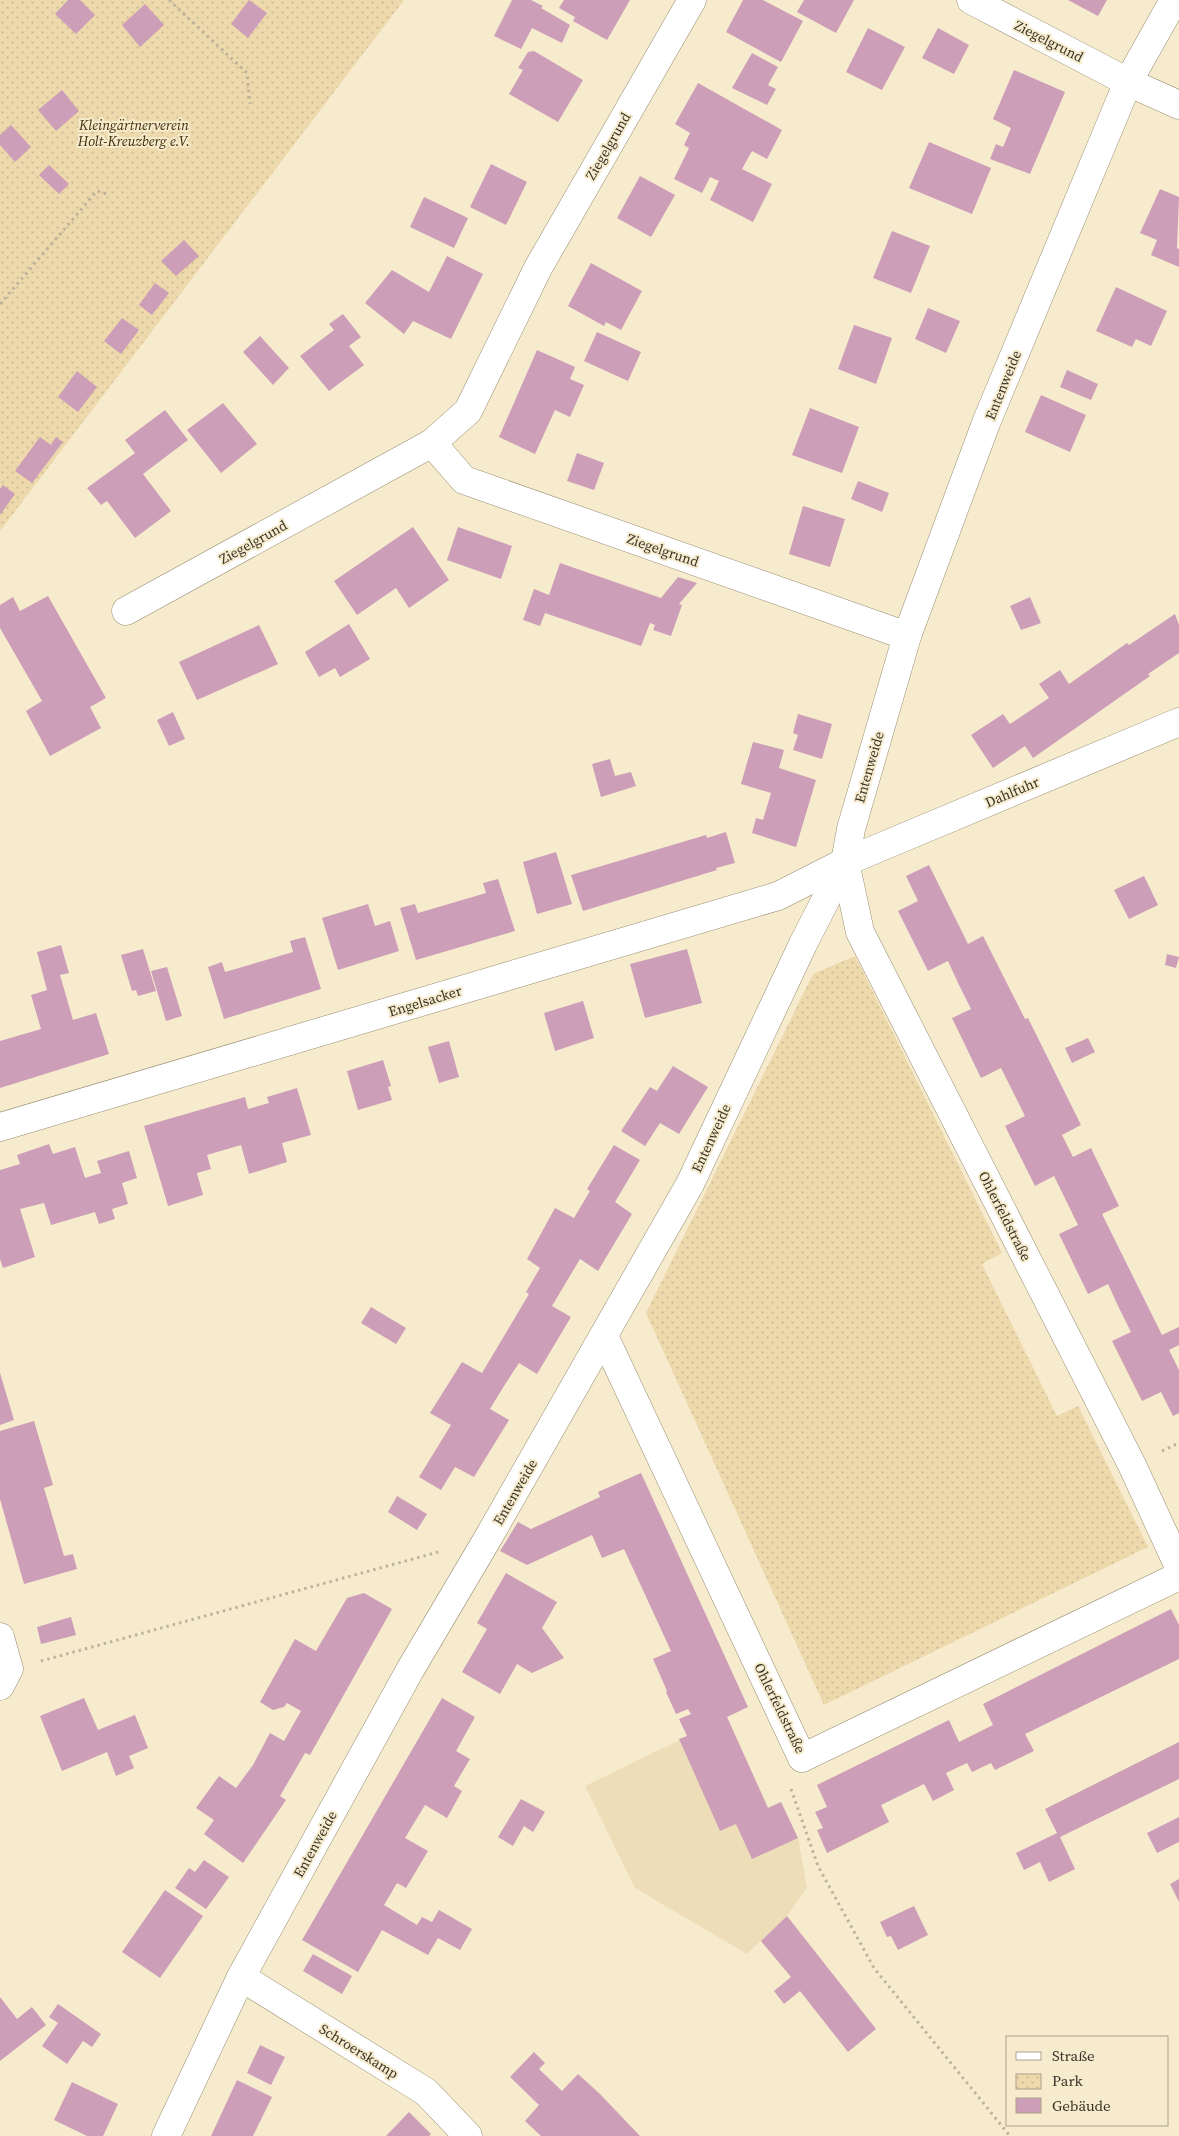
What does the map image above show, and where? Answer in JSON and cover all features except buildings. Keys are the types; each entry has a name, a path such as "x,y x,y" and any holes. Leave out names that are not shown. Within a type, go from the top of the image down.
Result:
{"street":[{"name":"Ziegelgrund","path":"126,611 432,443 468,411 538,268 692,0"},
{"name":"Ziegelgrund","path":"971,0 1128,82"},
{"name":"Entenweide","path":"166,2136 241,1977 410,1670 488,1538 690,1184 803,944 845,862 851,828 907,636 986,424 1128,82 1174,0"},
{"path":"1128,82 1179,105"},
{"name":"Ziegelgrund","path":"432,443 464,480 907,636"},
{"name":"Dahlfuhr","path":"845,862 1179,722"},
{"name":"Engelsacker","path":"0,1127 778,896 845,862"},
{"name":"Ohlerfeldstraße","path":"845,862 860,932 1132,1465 1179,1567"},
{"name":"Ohlerfeldstraße","path":"604,1336 802,1758 1179,1576"},
{"path":"0,1638 4,1678"},
{"name":"Schroerskamp","path":"241,1977 426,2092 468,2136"}],"path":[{"path":"169,0 247,73 250,104"},
{"path":"0,304 97,191 110,195"},
{"path":"4,1678 488,1538"},
{"path":"802,1758 790,1788 818,1866 827,1883 874,1968 1010,2136"}],"shaded area":[{"path":"727,1717 768,1807 781,1802 798,1838 807,1888 787,1916 747,1954 635,1888 585,1786"}],"green space":[{"name":"Kleingärtnerverein Holt-Kreuzberg e.V.","path":"0,0 404,0 0,531"},
{"path":"855,956 1002,1253 982,1264 1057,1416 1078,1406 1148,1547 824,1705 646,1313 813,974"}]}
